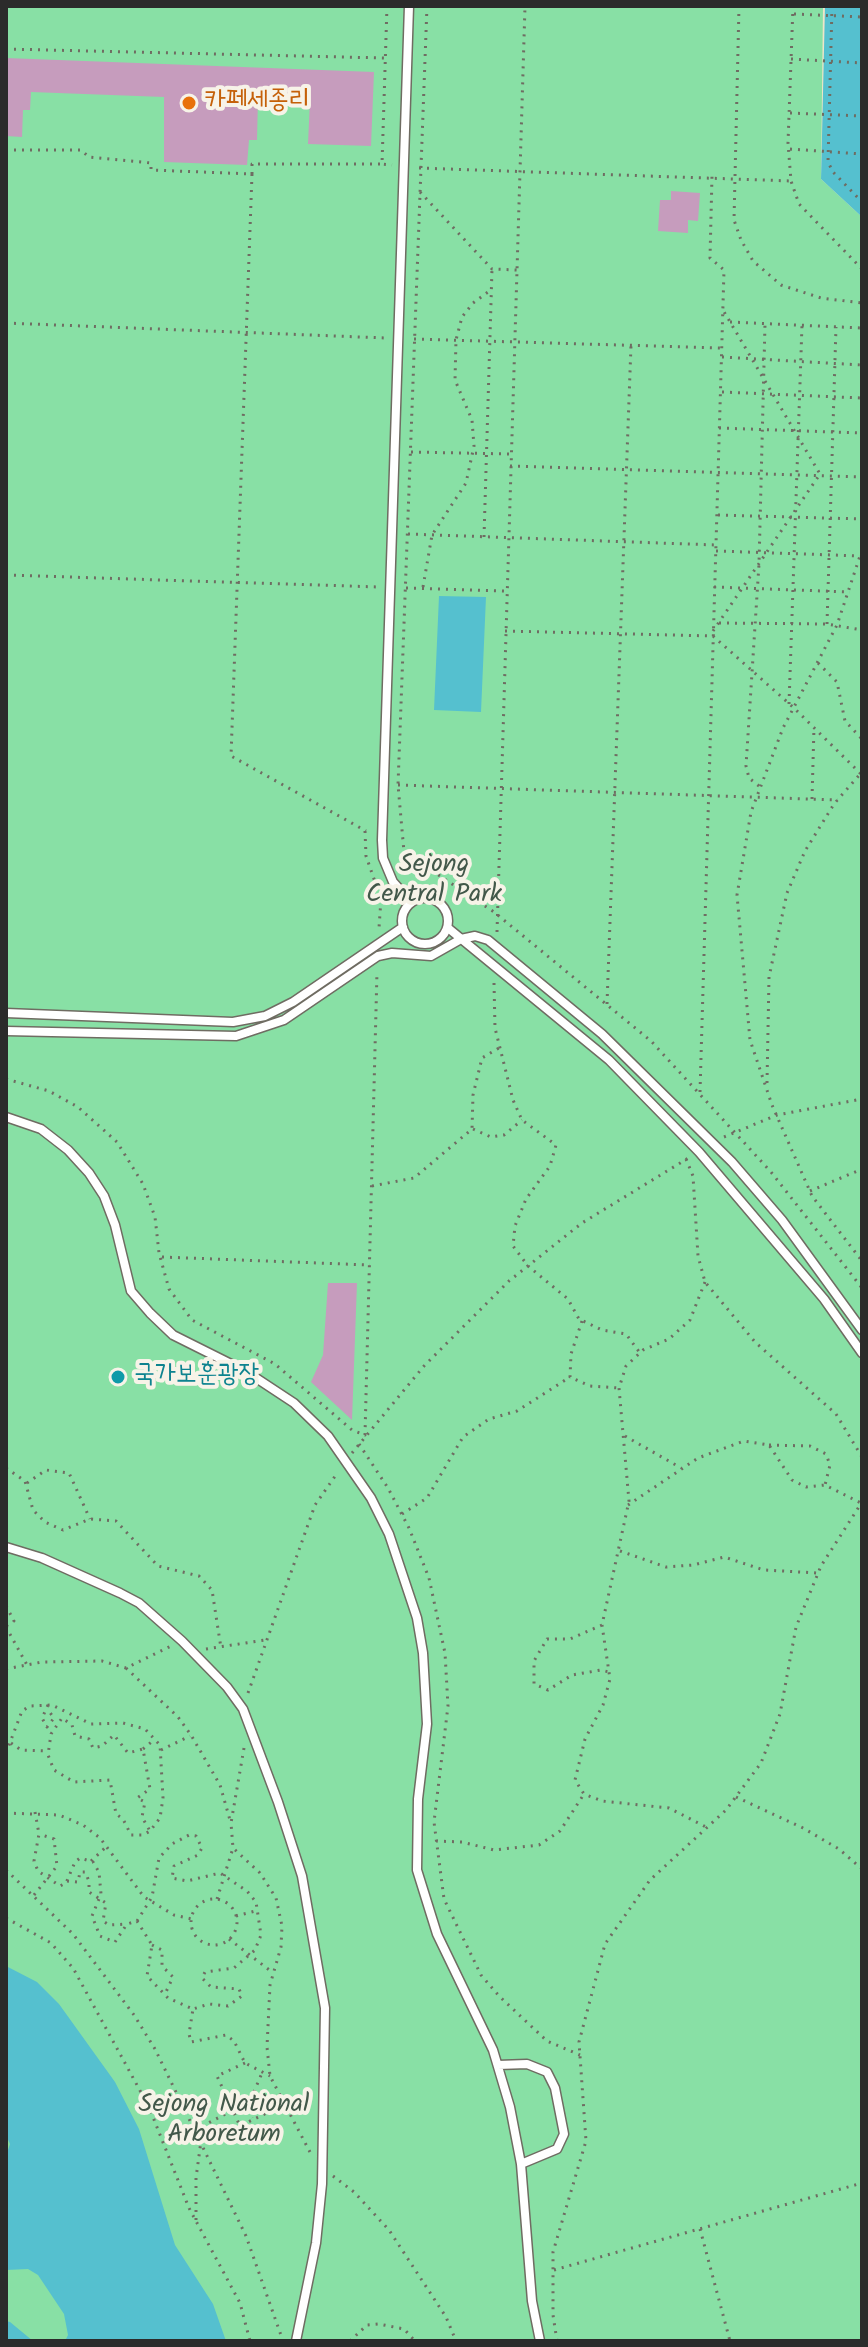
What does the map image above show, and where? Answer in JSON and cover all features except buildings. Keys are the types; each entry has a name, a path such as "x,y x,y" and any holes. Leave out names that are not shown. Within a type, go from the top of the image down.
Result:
{"lane":[{"path":"409,6 382,840 383,858 393,882 411,902"},
{"path":"423,897 439,901 448,913 448,928 439,940 426,944 412,940 403,927 404,911 411,902 423,897"},
{"path":"6,1013 233,1022 265,1016 293,1002 403,927"},
{"path":"448,928 609,1060 699,1152 824,1299 862,1353"},
{"path":"6,1031 236,1036 284,1020 378,956 392,953 431,956 461,939 475,936 496,946 602,1034 714,1143 782,1220 862,1330"},
{"path":"6,1117 41,1129 68,1150 89,1173 104,1196 115,1225 131,1291 150,1313 173,1335 247,1372 294,1403 328,1436 389,1534 417,1618 427,1724 418,1799 417,1870 437,1934 472,2003 498,2065 521,2164 532,2301 540,2341"},
{"path":"6,1547 42,1558 139,1603 227,1687 243,1709 248,1722 302,1876 325,2008 323,2168 316,2243 296,2341"},
{"path":"498,2065 527,2064 547,2072 555,2088 564,2134 557,2149 521,2164"}],"path":[{"path":"382,164 387,6"},
{"path":"404,852 398,785 427,6"},
{"path":"496,946 525,6"},
{"path":"739,6 734,220 753,261 767,276 803,294 862,303"},
{"path":"793,6 788,149 791,181 799,204 862,269"},
{"path":"832,6 827,151 833,172 862,202"},
{"path":"792,14 862,17"},
{"path":"6,49 384,58"},
{"path":"791,59 862,63"},
{"path":"789,113 862,116"},
{"path":"862,129 862,146"},
{"path":"788,149 862,154"},
{"path":"6,150 81,150 89,157 151,163 151,170 252,174"},
{"path":"791,181 382,164 252,164 231,756 404,852 498,916 651,1041 700,1092 825,1237 862,1288"},
{"path":"700,1092 724,270 710,258 712,176"},
{"path":"420,192 492,269 484,537"},
{"path":"492,269 517,270"},
{"path":"423,589 432,535 463,490 473,453 472,420 455,380 456,340 462,317 473,303 492,289"},
{"path":"723,309 820,474"},
{"path":"730,322 862,328"},
{"path":"6,323 722,348"},
{"path":"761,786 749,778 746,766 759,564 765,324"},
{"path":"796,431 802,325"},
{"path":"827,624 836,327"},
{"path":"607,1004 631,345"},
{"path":"721,357 862,365"},
{"path":"720,392 862,398"},
{"path":"719,428 862,433"},
{"path":"796,510 798,438"},
{"path":"410,452 511,454"},
{"path":"510,466 862,477"},
{"path":"713,633 820,474"},
{"path":"717,515 862,519"},
{"path":"789,704 793,518"},
{"path":"407,534 716,545"},
{"path":"862,550 837,625 794,708 751,812 737,895 750,1040 767,1090 810,1192 862,1261"},
{"path":"716,551 862,556"},
{"path":"6,575 390,588"},
{"path":"714,587 850,592"},
{"path":"405,588 506,591"},
{"path":"719,623 827,624 862,630"},
{"path":"505,631 713,633 861,774 838,800 805,851 776,932 765,1019 767,1090"},
{"path":"818,663 837,682 845,721 862,739"},
{"path":"812,799 814,727"},
{"path":"398,785 838,800"},
{"path":"365,831 366,856 381,899 378,944"},
{"path":"365,1435 378,956"},
{"path":"495,965 493,993 499,1048 522,1120 556,1145 550,1166 526,1199 515,1226 513,1246 528,1266 568,1299 582,1320 602,1330 626,1334 640,1353"},
{"path":"372,1186 414,1178 472,1129 473,1095 482,1058 499,1048"},
{"path":"6,1079 49,1091 78,1107 117,1142 150,1203 169,1289 192,1320 275,1364 352,1430 365,1435"},
{"path":"714,1143 732,1131 777,1115 862,1099"},
{"path":"472,1129 491,1137 504,1135 522,1120"},
{"path":"243,1709 315,1505 365,1435 424,1366 528,1266 582,1223 699,1152"},
{"path":"686,1159 693,1176 698,1256 705,1282 755,1342 836,1414 862,1457"},
{"path":"810,1192 862,1169"},
{"path":"160,1257 370,1265"},
{"path":"705,1282 690,1320 669,1339 640,1353 626,1366 619,1388 628,1505 602,1625 609,1673 603,1705 585,1739 575,1780 584,1794 627,1806 646,1804 669,1808 708,1828"},
{"path":"570,1377 571,1354 582,1320"},
{"path":"570,1377 590,1386 619,1388"},
{"path":"401,1514 427,1498 463,1437 489,1419 517,1411 570,1377"},
{"path":"624,1435 681,1468"},
{"path":"628,1505 698,1458 744,1441 810,1446 826,1454 830,1465 825,1485"},
{"path":"359,1444 401,1514 429,1578 445,1653 448,1706 434,1822 444,1899 481,1975 521,2020 547,2041 580,2055"},
{"path":"557,2341 553,2315 553,2252 586,2141 579,2042 605,1944 650,1880 708,1828 761,1763 780,1714 796,1627 818,1573 861,1503 825,1485 806,1487 792,1480 769,1445"},
{"path":"6,1468 27,1483 33,1510 45,1522 63,1530 90,1519 116,1521 158,1566 189,1572 208,1584 221,1648"},
{"path":"27,1483 46,1470 69,1473 90,1519"},
{"path":"620,1551 666,1567 693,1565 724,1557 764,1570 818,1573"},
{"path":"6,1606 14,1621 6,1626 27,1665"},
{"path":"602,1625 570,1639 547,1639 534,1661 534,1684 548,1690 572,1675 601,1670 609,1673"},
{"path":"191,1650 265,1640"},
{"path":"126,1668 182,1641"},
{"path":"6,1669 102,1661 126,1668 178,1717 220,1785 231,1823 233,1848 217,1899"},
{"path":"6,1753 22,1711 30,1706 48,1707 80,1722 133,1724 155,1739 161,1750 163,1792 160,1818 150,1831 131,1835 114,1808 110,1780 74,1782 51,1766 48,1751 51,1734 62,1718 72,1725 75,1736 89,1739 93,1748 102,1746 114,1735"},
{"path":"231,1823 248,1722"},
{"path":"109,1724 128,1753 143,1749 155,1739"},
{"path":"161,1750 191,1735"},
{"path":"11,1743 21,1750 48,1751"},
{"path":"143,1749 150,1789"},
{"path":"150,1831 142,1817 145,1802 137,1798 150,1789 163,1792"},
{"path":"436,1841 462,1842 494,1850 539,1845 560,1831 584,1794"},
{"path":"736,1797 803,1828 839,1849 862,1869"},
{"path":"35,1812 39,1834 34,1861 47,1880 60,1886 67,1881 75,1862 80,1858 91,1861 99,1872 99,1900 92,1916 100,1936 115,1942 127,1924"},
{"path":"6,1813 59,1815 83,1825 106,1847 149,1901 174,1915 192,1919"},
{"path":"34,1895 57,1866 56,1842 39,1834"},
{"path":"67,1881 78,1882 84,1871 89,1881 89,1892 106,1903 102,1918 105,1922 127,1924 137,1921 149,1901 159,1858 172,1844 189,1835 196,1836 202,1848 198,1855 174,1866 172,1878 187,1881 212,1873 223,1875 247,1891 259,1910 261,1935 249,1956 234,1968 205,1972 202,1978 211,1987 242,1991 236,2003 193,2009 164,1995 147,1976 152,1945"},
{"path":"91,1861 106,1847"},
{"path":"233,1848 260,1873 276,1898 282,1926 281,1947 272,1972 267,2047 270,2076 304,2145 323,2168 354,2192 389,2230 446,2317 456,2341"},
{"path":"6,1870 73,1934 134,2015 201,2141 246,2236 283,2341"},
{"path":"217,1899 228,1904 236,1916 235,1932 216,1945 201,1942 192,1929 192,1919 201,1903 217,1899"},
{"path":"236,1916 259,1910"},
{"path":"6,1918 51,1943 73,1968 149,2107 196,2224 240,2303 250,2341"},
{"path":"137,1921 152,1945 162,1950 162,1966 173,1977 164,1995"},
{"path":"229,1939 272,1972"},
{"path":"193,2009 189,2034 191,2042 226,2035 234,2041 245,2063 270,2076"},
{"path":"245,2063 217,2076 240,2126 285,2104"},
{"path":"195,2130 246,2103 262,2073"},
{"path":"246,2103 253,2120"},
{"path":"196,2224 196,2178 201,2141"},
{"path":"553,2271 862,2183"},
{"path":"700,2229 730,2341"},
{"path":"350,2341 367,2325 379,2324 404,2329 415,2341"}],"green space":[{"name":"Sejong Central Park","path":"6,6 823,6 821,179 862,217 862,2341 6,2341"}],"water":[{"path":"825,6 862,6 862,217 821,179"},
{"path":"439,596 486,597 481,712 434,710"},
{"path":"6,1966 37,1982 59,2004 115,2082 139,2129 175,2245 213,2304 226,2341 65,2341 68,2335 64,2314 38,2275 28,2269 6,2270 6,2156 10,2144 6,2135"},
{"path":"6,2321 10,2322 33,2341 6,2341"}],"place":[{"name":"카페세종리","path":"189,103"},
{"name":"국가보훈광장","path":"118,1377"}],"park label":[{"name":"Sejong National Arboretum","path":"224,2122"}]}
